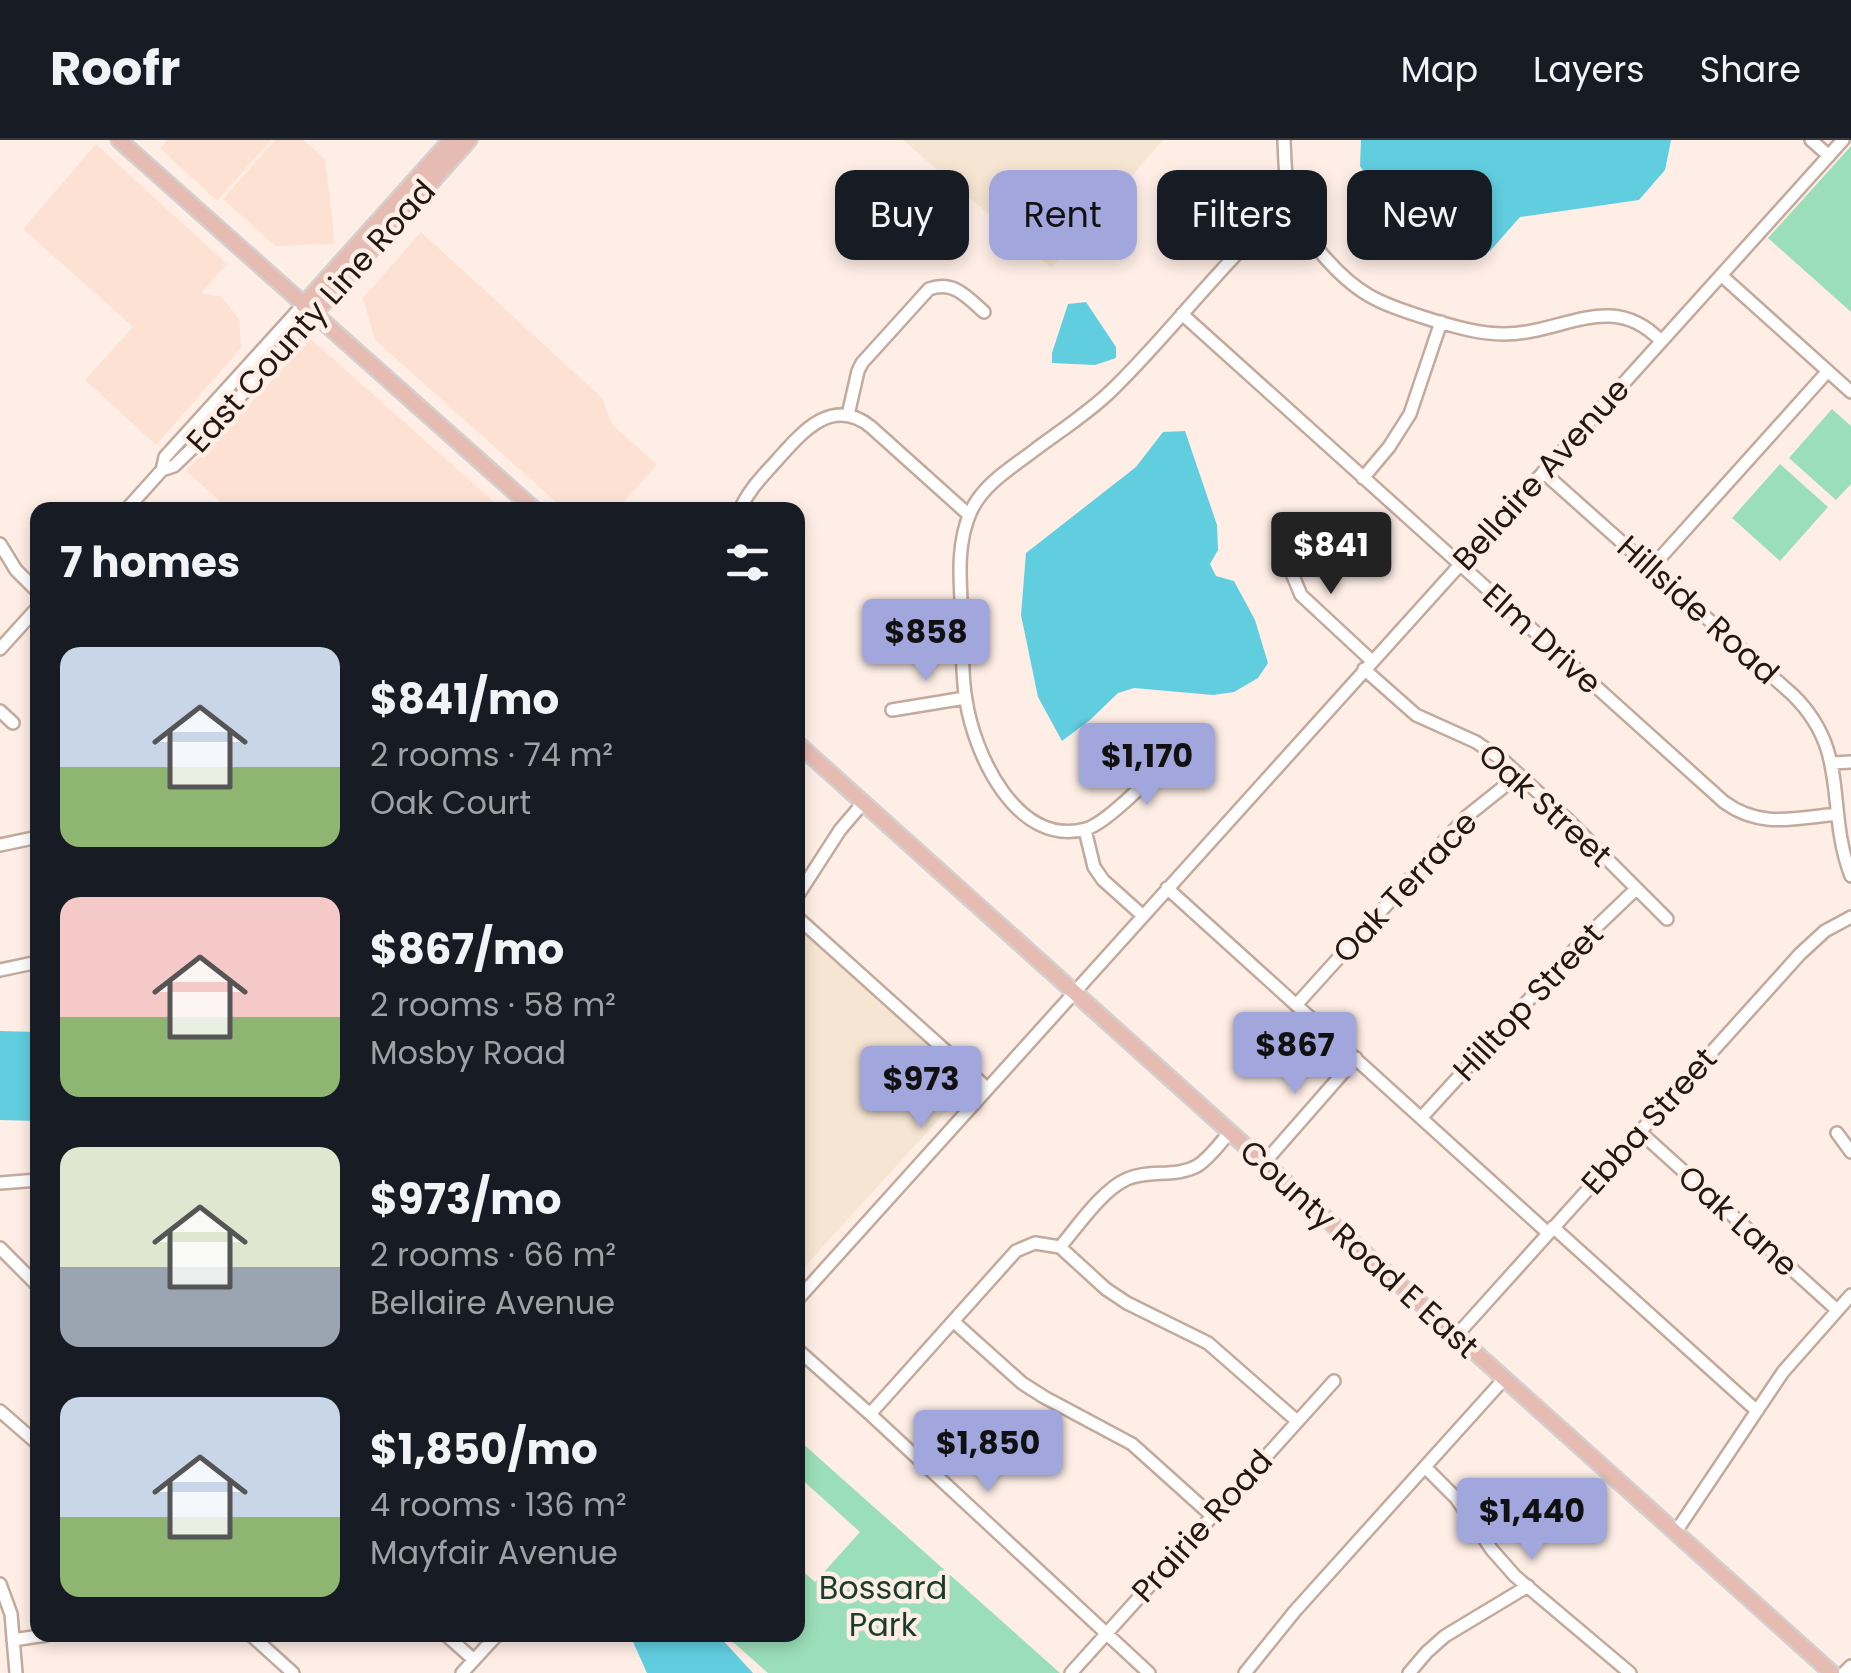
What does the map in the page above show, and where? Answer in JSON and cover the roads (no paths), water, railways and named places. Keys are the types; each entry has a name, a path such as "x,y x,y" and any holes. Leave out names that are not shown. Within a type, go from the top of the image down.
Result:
{"main road":[{"path":"119,140 526,502"},
{"name":"East County Line Road","path":"308,310 451,140"},
{"name":"East County Line Road","path":"308,310 469,140"},
{"name":"County Road E East","path":"805,750 1832,1673"}],"street":[{"path":"1284,140 1286,170"},
{"path":"1812,140 1828,156"},
{"name":"Bellaire Avenue","path":"805,1291 1843,140"},
{"path":"1327,259 1338,273 1377,302 1440,322 1484,332 1523,333 1606,314 1643,325 1661,341"},
{"path":"1183,746 1103,821 1085,830 1050,829 1018,811 988,766 965,698 960,567 969,515 983,492 1112,390 1232,260"},
{"path":"1721,275 1851,392"},
{"path":"848,415 862,363 929,289 952,286 984,312"},
{"name":"East County Line Road","path":"133,502 162,470 174,466 202,440 308,310"},
{"name":"Elm Drive","path":"1182,314 1734,809 1769,820 1838,814"},
{"path":"1363,478 1389,448 1410,414 1440,322"},
{"path":"1651,568 1828,371"},
{"path":"744,502 804,430 825,418 848,415 871,427 969,515"},
{"name":"Hillside Road","path":"1543,472 1804,706 1822,733 1832,764 1838,814"},
{"name":"Oak Street","path":"1287,533 1288,564 1300,594 1416,715 1492,751 1667,919"},
{"path":"0,544 30,584"},
{"path":"0,649 30,617"},
{"path":"892,710 965,698"},
{"path":"0,711 13,723"},
{"path":"1832,764 1851,762"},
{"name":"Oak Terrace","path":"1297,1004 1466,816 1517,773"},
{"path":"805,884 863,802"},
{"path":"1838,814 1851,876"},
{"path":"1085,830 1094,868 1142,916"},
{"path":"0,845 30,839"},
{"path":"1167,888 1757,1411"},
{"name":"Hilltop Street","path":"1422,1117 1587,936 1636,888"},
{"name":"Ebba Street","path":"1456,1336 1800,954 1825,931 1851,917"},
{"path":"805,924 987,1088"},
{"path":"0,970 30,964"},
{"path":"1264,1163 1356,1058"},
{"path":"1060,1246 1119,1183 1142,1174 1195,1167 1230,1132"},
{"name":"Oak Lane","path":"1639,1132 1837,1310"},
{"path":"1837,1134 1851,1152"},
{"path":"0,1183 30,1181"},
{"path":"870,1414 1016,1251 1035,1243 1060,1246 1127,1304 1192,1334 1223,1354 1297,1421"},
{"path":"0,1248 30,1279"},
{"path":"1675,1533 1784,1372 1851,1295"},
{"path":"954,1322 1022,1382 1132,1444 1211,1515"},
{"path":"805,1356 1149,1673"},
{"path":"1244,1673 1504,1379"},
{"name":"Prairie Road","path":"1070,1673 1334,1381"},
{"path":"0,1411 30,1437"},
{"path":"1426,1467 1456,1498 1506,1567 1630,1673"},
{"path":"0,1584 11,1614 16,1673"},
{"path":"1408,1673 1444,1636 1528,1586"},
{"path":"14,1640 30,1638"},
{"path":"259,1642 294,1673"},
{"path":"454,1642 474,1660"},
{"path":"462,1673 490,1642"},
{"path":"1844,1673 1851,1666"}],"water":[{"path":"1361,140 1671,140 1665,170 1639,200 1520,217 1492,249 1492,170 1363,170"},
{"path":"1086,302 1116,347 1116,358 1095,365 1052,363 1068,304"},
{"path":"1185,431 1217,525 1218,550 1210,564 1216,576 1234,581 1255,620 1268,663 1258,678 1234,692 1213,695 1134,688 1118,693 1062,741 1038,697 1021,615 1026,553 1136,467 1163,432"},
{"path":"0,1031 30,1032 30,1121 0,1120"},
{"path":"633,1642 724,1642 753,1673 647,1673"}],"park label":[{"name":"Bossard Park","path":"883,1606"}]}
